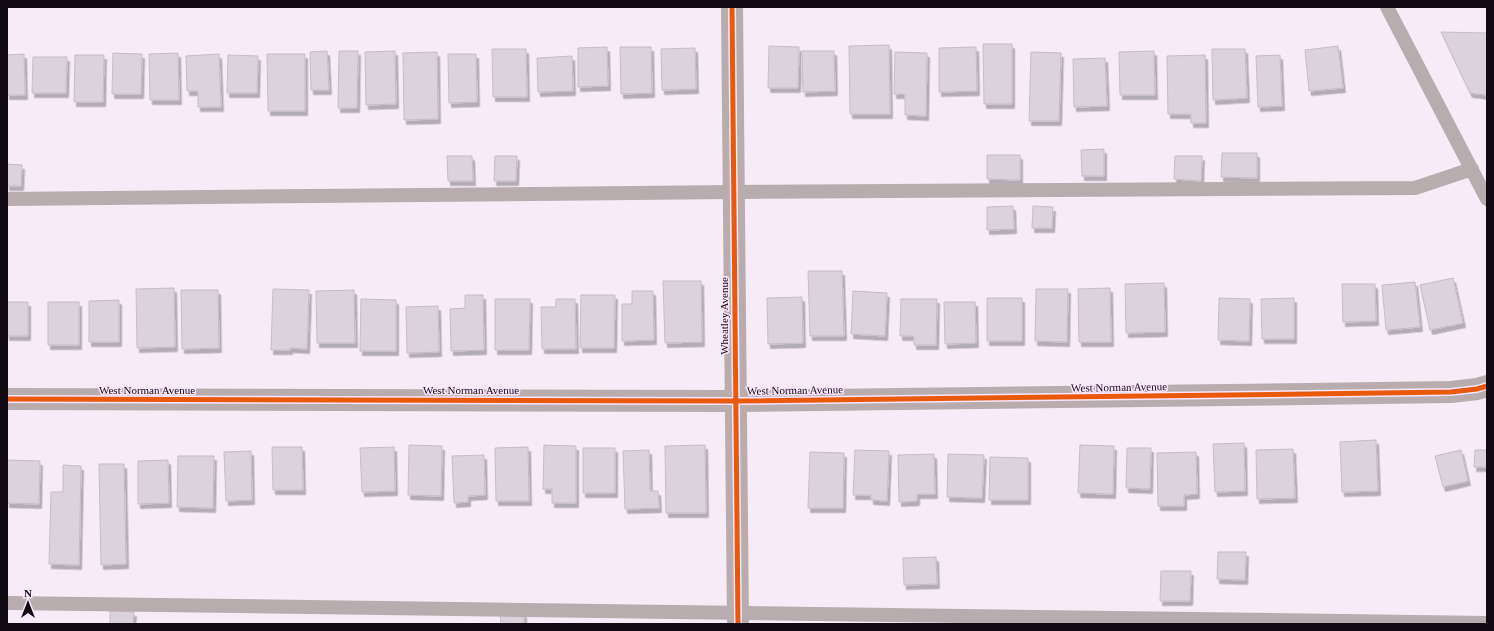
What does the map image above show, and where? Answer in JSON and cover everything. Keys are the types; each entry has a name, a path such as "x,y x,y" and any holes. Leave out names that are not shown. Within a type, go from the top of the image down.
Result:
{"street":[{"name":"Wheatley Avenue","path":"732,7 738,618"},
{"name":"West Norman Avenue","path":"7,399 735,401 1451,392 1477,389 1487,386"}],"lane":[{"path":"1386,7 1487,199"},
{"path":"7,199 734,192 1415,188 1472,170"},
{"path":"7,603 738,618 1487,623"}],"building":[{"path":"1441,32 1487,33 1487,95 1470,93"},
{"path":"983,44 1012,44 1012,104 984,104"},
{"path":"889,45 890,114 850,114 849,46"},
{"path":"769,46 799,47 798,88 768,88"},
{"path":"1338,46 1343,88 1309,91 1305,50"},
{"path":"607,47 608,86 578,87 578,48"},
{"path":"620,47 651,47 652,93 621,94"},
{"path":"976,47 977,91 939,92 939,48"},
{"path":"695,48 696,89 662,90 661,49"},
{"path":"492,49 526,49 527,97 493,97"},
{"path":"1212,49 1245,49 1247,98 1213,100"},
{"path":"327,51 329,90 311,90 310,52"},
{"path":"339,51 358,51 357,108 338,108"},
{"path":"395,51 396,104 366,105 365,52"},
{"path":"802,51 834,51 835,91 803,92"},
{"path":"1154,51 1155,95 1120,95 1119,52"},
{"path":"437,52 438,119 404,120 403,53"},
{"path":"895,52 927,53 926,116 905,115 905,94 894,94"},
{"path":"1031,52 1061,53 1059,121 1029,121"},
{"path":"113,53 142,54 141,94 112,94"},
{"path":"178,53 179,100 150,100 149,54"},
{"path":"24,54 25,95 7,95 7,55"},
{"path":"219,54 221,107 198,107 198,91 187,91 186,56"},
{"path":"267,54 305,54 305,111 268,111"},
{"path":"448,54 476,54 477,102 449,103"},
{"path":"75,55 104,55 103,102 74,102"},
{"path":"228,55 258,56 257,93 227,93"},
{"path":"1205,55 1206,123 1191,123 1191,114 1168,114 1167,56"},
{"path":"1280,55 1282,106 1258,107 1256,56"},
{"path":"572,56 573,91 538,92 537,58"},
{"path":"33,57 67,57 66,93 32,93"},
{"path":"1105,58 1107,106 1074,107 1073,59"},
{"path":"1104,149 1104,176 1082,176 1081,150"},
{"path":"1222,153 1257,153 1257,178 1221,177"},
{"path":"987,155 1020,155 1020,180 987,179"},
{"path":"447,156 472,156 473,181 448,181"},
{"path":"495,156 517,156 516,181 494,181"},
{"path":"1175,156 1202,156 1201,181 1174,179"},
{"path":"7,164 22,165 21,186 7,186"},
{"path":"1013,206 1014,229 987,230 987,207"},
{"path":"1033,206 1053,207 1052,228 1032,228"},
{"path":"808,271 842,271 844,336 810,336"},
{"path":"1453,278 1463,323 1430,330 1420,285"},
{"path":"663,281 701,281 702,342 665,343"},
{"path":"1415,282 1420,327 1386,330 1382,285"},
{"path":"1164,283 1165,332 1126,333 1125,284"},
{"path":"1342,284 1375,284 1376,321 1343,322"},
{"path":"174,288 175,347 137,348 136,289"},
{"path":"1110,288 1111,342 1079,342 1078,289"},
{"path":"273,289 309,290 307,349 290,348 290,350 271,350"},
{"path":"1036,289 1068,289 1067,342 1035,341"},
{"path":"181,290 218,290 219,348 182,349"},
{"path":"354,290 355,343 317,343 316,291"},
{"path":"632,291 653,291 654,340 622,341 622,304 632,304"},
{"path":"853,291 887,293 885,336 851,334"},
{"path":"465,295 483,295 484,350 451,351 450,309 465,308"},
{"path":"581,295 615,295 614,348 580,348"},
{"path":"802,297 803,343 768,344 767,298"},
{"path":"987,298 1022,298 1022,341 987,341"},
{"path":"1219,298 1250,299 1249,341 1218,340"},
{"path":"1294,298 1294,339 1262,339 1261,299"},
{"path":"361,299 396,300 396,351 360,351"},
{"path":"495,299 530,299 529,350 495,350"},
{"path":"556,299 575,299 576,349 542,349 541,307 556,307"},
{"path":"901,299 937,299 936,345 914,345 914,336 900,336"},
{"path":"119,300 119,342 89,342 89,301"},
{"path":"7,302 28,302 28,336 7,336"},
{"path":"48,302 79,302 79,345 48,345"},
{"path":"944,302 975,302 976,343 945,344"},
{"path":"438,306 439,352 407,353 406,307"},
{"path":"1376,440 1378,491 1342,492 1340,442"},
{"path":"1244,443 1245,491 1215,492 1213,444"},
{"path":"409,445 442,446 441,496 408,495"},
{"path":"544,445 576,446 576,503 552,503 552,489 543,489"},
{"path":"705,445 706,513 666,513 665,446"},
{"path":"1080,445 1114,446 1113,494 1078,493"},
{"path":"272,447 302,447 303,490 273,490"},
{"path":"394,447 395,491 362,492 360,448"},
{"path":"528,447 529,501 496,501 495,448"},
{"path":"583,448 615,448 615,493 583,493"},
{"path":"1127,448 1151,448 1150,489 1126,488"},
{"path":"1293,449 1295,498 1257,499 1256,450"},
{"path":"649,450 650,491 658,491 659,508 625,509 623,451"},
{"path":"855,450 889,451 887,501 871,500 871,495 853,495"},
{"path":"1461,450 1468,481 1443,487 1435,456"},
{"path":"1475,450 1487,450 1487,467 1474,467"},
{"path":"251,451 252,500 226,501 224,452"},
{"path":"810,452 844,453 843,508 808,508"},
{"path":"1196,452 1197,494 1184,495 1184,506 1158,506 1157,453"},
{"path":"934,454 935,494 917,494 917,501 899,502 898,455"},
{"path":"948,454 984,455 982,498 947,497"},
{"path":"484,455 485,495 468,496 468,502 454,503 452,456"},
{"path":"178,456 214,456 213,508 177,507"},
{"path":"990,457 1028,458 1028,500 989,500"},
{"path":"7,460 40,461 39,504 7,503"},
{"path":"168,460 169,503 138,504 138,461"},
{"path":"99,464 124,464 126,564 101,565"},
{"path":"63,465 81,466 79,565 49,564 51,492 63,492"},
{"path":"1218,552 1246,552 1245,580 1217,579"},
{"path":"936,557 937,584 904,585 903,558"},
{"path":"1161,571 1191,571 1190,601 1160,601"},
{"path":"110,611 134,612 133,624 110,624"},
{"path":"524,613 524,624 501,624 500,614"}],"cycle path":[{"path":"732,7 738,624"},
{"path":"7,399 735,401 1451,392 1477,389 1487,386"}]}
